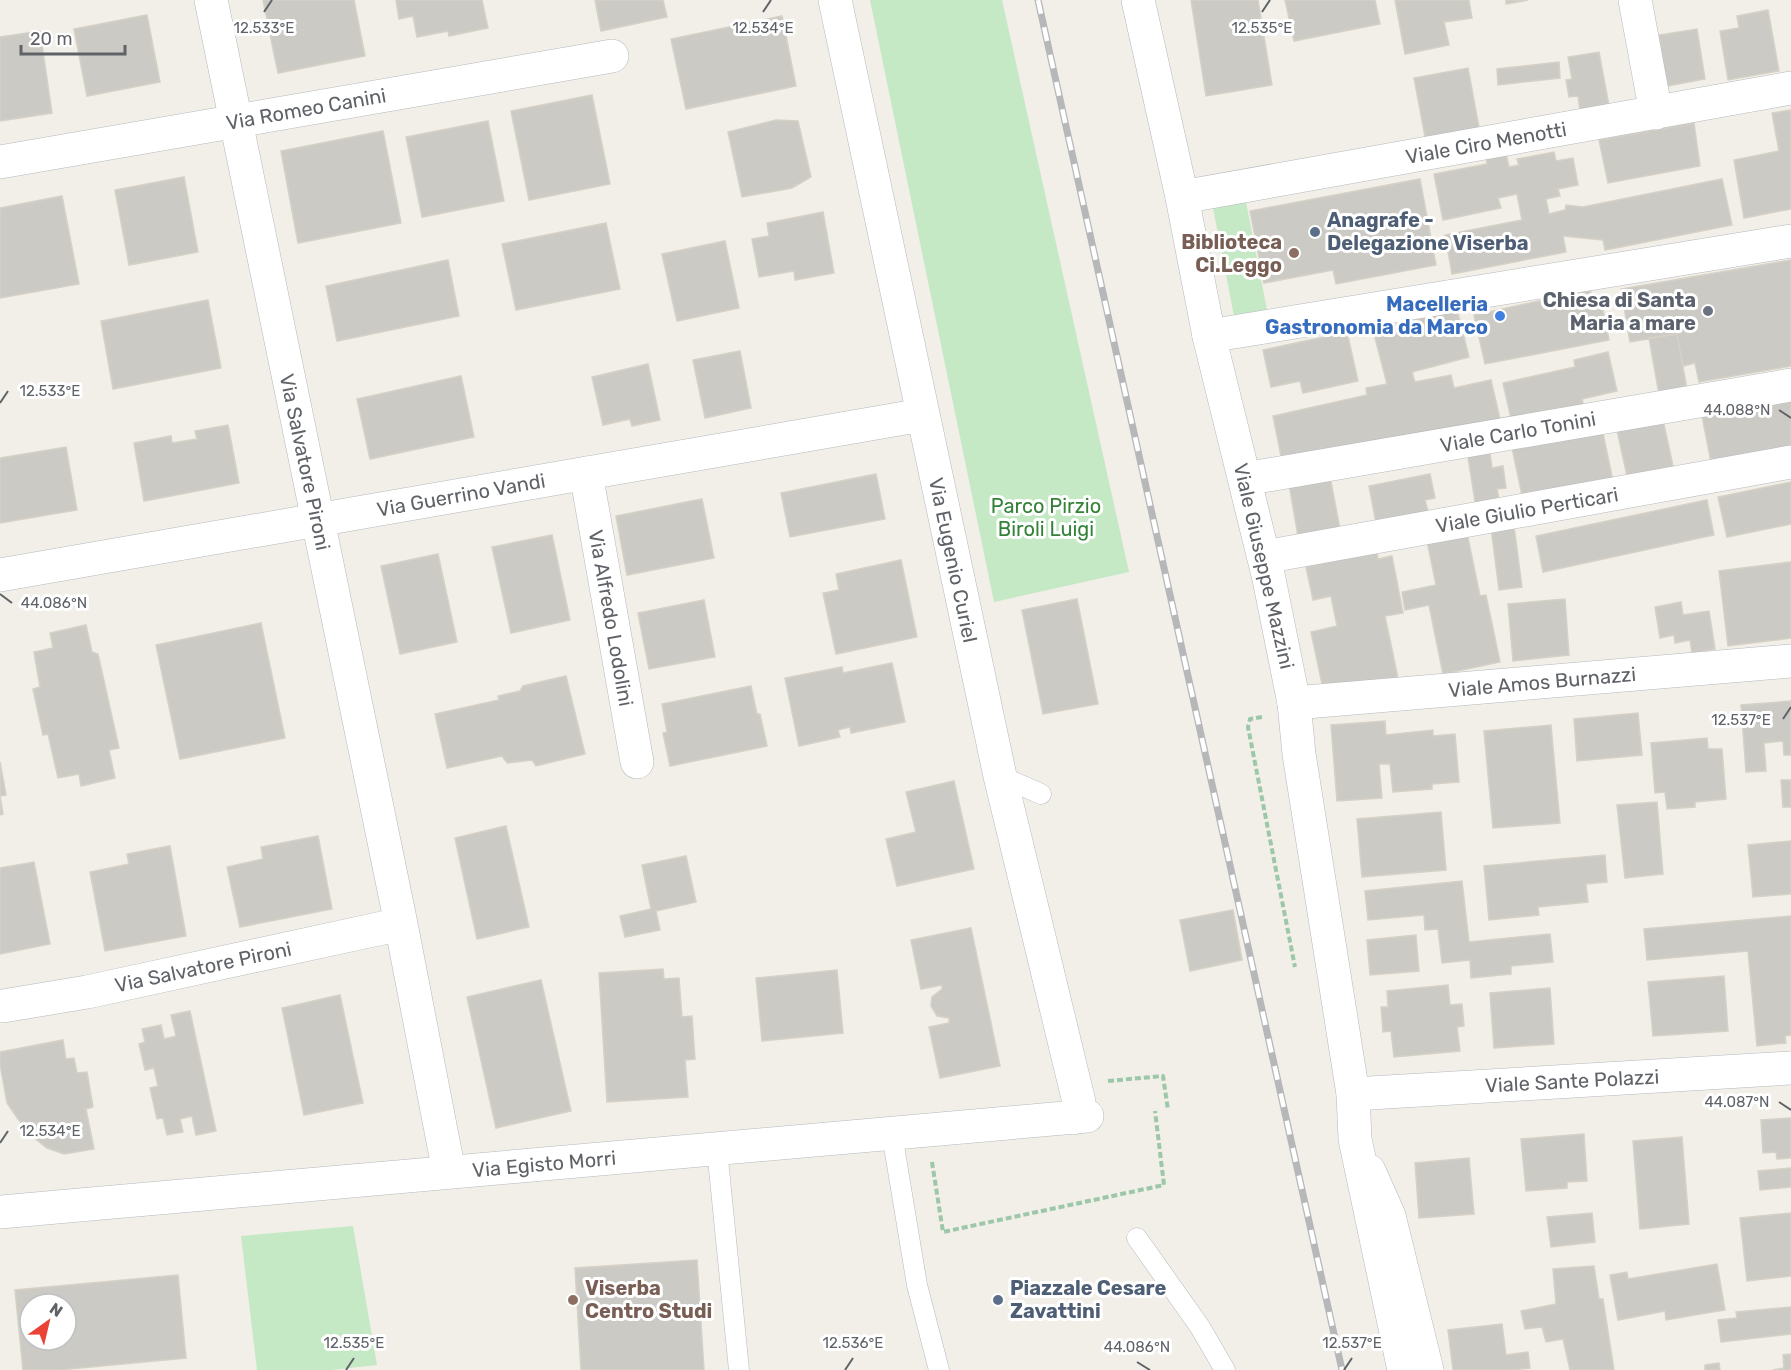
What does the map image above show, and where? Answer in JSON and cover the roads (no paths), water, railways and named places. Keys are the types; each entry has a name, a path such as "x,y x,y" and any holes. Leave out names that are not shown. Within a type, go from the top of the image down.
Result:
{"street":[{"name":"Via Salvatore Pironi","path":"211,0 401,924 449,1172"},
{"name":"Via Eugenio Curiel","path":"835,0 1000,776 1080,1117"},
{"name":"Viale Giuseppe Mazzini","path":"1138,0 1182,198 1209,336 1264,557 1295,710 1299,754 1353,1095 1355,1139 1404,1370"},
{"path":"1635,0 1656,112"},
{"name":"Via Romeo Canini","path":"0,162 612,56"},
{"name":"Viale Ciro Menotti","path":"1182,198 1791,88"},
{"path":"1209,336 1791,241"},
{"name":"Viale Carlo Tonini","path":"1245,479 1791,385"},
{"name":"Via Guerrino Vandi","path":"0,575 922,415"},
{"name":"Viale Giulio Perticari","path":"1264,557 1791,462"},
{"name":"Via Alfredo Lodolini","path":"586,473 637,762"},
{"name":"Viale Amos Burnazzi","path":"1295,710 1791,661"},
{"name":"Via Salvatore Pironi","path":"3,1006 87,992 401,924"},
{"name":"Viale Sante Polazzi","path":"1353,1095 1791,1068"},
{"name":"Via Egisto Morri","path":"0,1212 1080,1117"},
{"name":"Viale Giuseppe Mazzini","path":"1355,1139 1389,1216 1426,1370"}],"lane":[{"path":"1000,776 1041,794"},
{"path":"892,1134 917,1285 939,1370"},
{"path":"717,1149 739,1370"},
{"path":"1137,1238 1200,1327 1225,1370"}],"railway":[{"path":"1038,0 1342,1370"}],"place":[{"name":"Anagrafe - Delegazione Viserba","path":"1315,232"},
{"name":"Biblioteca Ci.Leggo","path":"1294,253"},
{"name":"Chiesa di Santa Maria a mare","path":"1708,311"},
{"name":"Macelleria Gastronomia da Marco","path":"1500,316"},
{"name":"Viserba Centro Studi","path":"573,1300"},
{"name":"Piazzale Cesare Zavattini","path":"998,1300"}],"park label":[{"name":"Parco Pirzio Biroli Luigi","path":"1046,518"}]}
